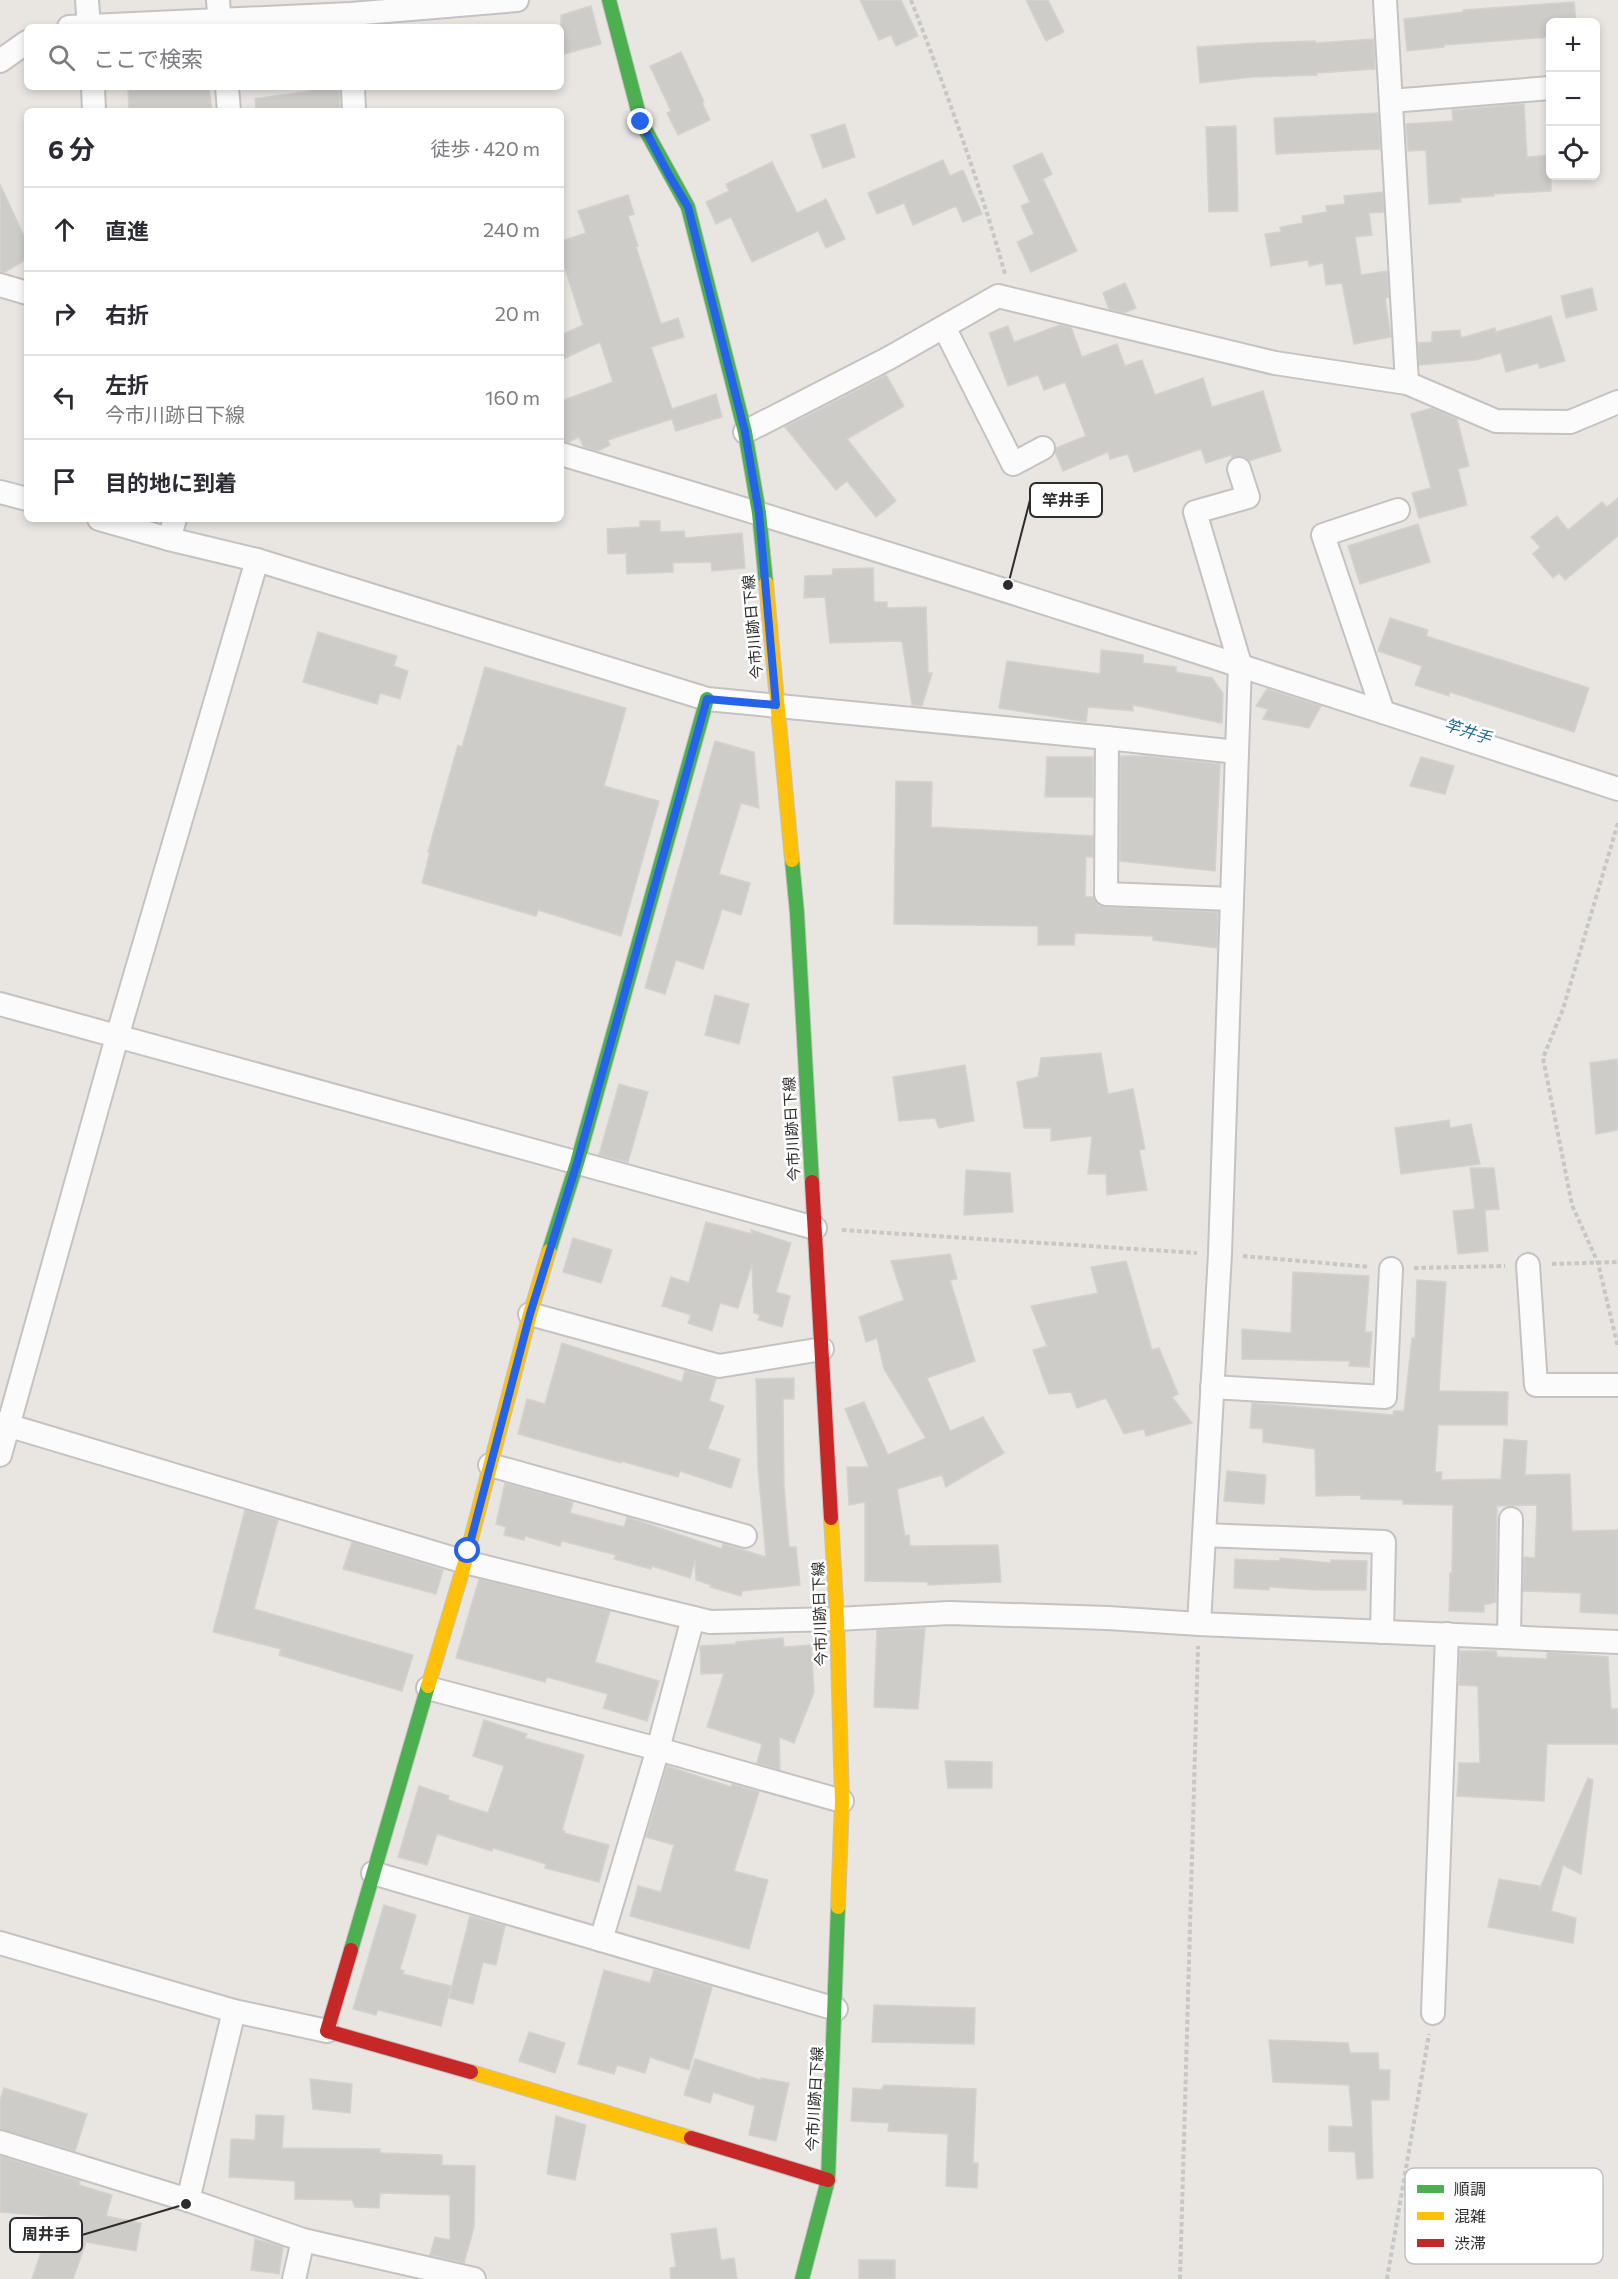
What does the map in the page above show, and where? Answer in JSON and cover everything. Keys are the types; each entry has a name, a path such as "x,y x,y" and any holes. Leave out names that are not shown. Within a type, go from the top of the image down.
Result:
{"street":[{"path":"83,24 87,0"},
{"path":"119,24 219,16 351,14 517,0"},
{"name":"今市川跡日下線","path":"609,0 641,122 688,207 745,432 759,513 797,913 837,1619 842,1800 828,2180 802,2279"},
{"path":"1385,0 1407,383"},
{"path":"0,61 24,44"},
{"path":"1391,101 1546,88"},
{"path":"93,90 94,108"},
{"path":"226,90 229,108"},
{"path":"353,90 354,108"},
{"path":"0,285 24,292"},
{"path":"745,432 889,358 998,296 1275,363 1407,383 1496,421 1570,422 1618,402"},
{"path":"944,327 1013,464 1042,448"},
{"path":"564,455 759,513 1240,664 1618,789"},
{"path":"1199,1624 1220,1254 1240,664 1195,512 1248,497 1239,469"},
{"path":"0,492 24,498"},
{"path":"1383,712 1323,535 1398,510"},
{"path":"121,522 172,529 257,560 707,699 1237,752"},
{"path":"0,1455 4,1425 257,560"},
{"path":"327,2031 465,1562 530,1314 577,1163 707,699"},
{"path":"1107,738 1106,894 1232,900"},
{"path":"0,1004 814,1228"},
{"path":"1527,1265 1536,1385 1618,1385"},
{"path":"1212,1388 1384,1396 1391,1269"},
{"path":"530,1314 719,1366 822,1349"},
{"path":"4,1425 465,1562 710,1622 950,1613 1108,1618 1618,1642"},
{"path":"490,1465 745,1536"},
{"path":"1509,1637 1511,1519"},
{"path":"1204,1535 1384,1542 1382,1632"},
{"path":"601,1940 658,1749 693,1618"},
{"path":"1433,2013 1447,1634"},
{"path":"428,1689 842,1800"},
{"path":"373,1873 836,2009"},
{"path":"0,1943 234,2011 327,2031 558,2097 828,2180"},
{"path":"188,2200 234,2011"},
{"path":"0,2142 188,2200 303,2240 474,2279"},
{"path":"294,2279 303,2240"}],"path":[{"path":"911,0 992,225 1012,300"},
{"path":"1618,823 1563,1009 1543,1058 1572,1205 1598,1263 1618,1347"},
{"path":"814,1228 1220,1254"},
{"path":"1598,1263 1618,1262"},
{"path":"1180,2279 1199,1624"},
{"path":"1406,2168 1433,2013"},
{"path":"1387,2279 1405,2175"}],"building":[{"path":"860,0 901,0 918,36 896,46 891,35 879,40"},
{"path":"1026,0 1048,0 1064,32 1046,41"},
{"path":"1574,2 1576,18 1546,18 1546,37 1444,45 1444,47 1407,51 1404,19 1463,12 1463,10"},
{"path":"591,6 601,44 564,54 564,24 561,24 561,15"},
{"path":"1374,39 1375,69 1317,73 1317,75 1252,77 1200,83 1197,47"},
{"path":"681,52 710,120 678,135 667,113 671,111 650,66"},
{"path":"128,90 209,90 212,108 129,108"},
{"path":"340,90 340,108 256,108 255,99 310,91"},
{"path":"1524,104 1527,157 1546,155 1546,180 1551,180 1551,191 1494,194 1494,196 1460,198 1461,202 1429,204 1426,150 1408,151 1406,124 1453,121 1452,110"},
{"path":"1378,113 1380,149 1276,154 1274,118"},
{"path":"845,124 855,157 823,168 811,135"},
{"path":"1236,126 1238,211 1209,212 1206,127"},
{"path":"1042,153 1052,174 1043,179 1077,251 1031,272 1017,242 1034,234 1021,206 1030,202 1013,166"},
{"path":"943,160 950,176 963,170 982,214 963,222 956,206 913,225 904,203 877,214 868,193"},
{"path":"772,162 797,213 826,199 845,239 826,248 818,231 752,262 731,217 716,224 706,202 729,191 726,184"},
{"path":"0,184 24,236 24,261 5,272 0,272"},
{"path":"1383,192 1384,212 1369,213 1372,235 1355,237 1361,275 1387,271 1389,297 1385,298 1391,337 1354,344 1342,283 1326,285 1323,263 1309,266 1308,260 1271,266 1265,234 1281,232 1280,227 1303,223 1302,216 1327,212 1326,206 1345,204 1344,196"},
{"path":"628,195 634,214 628,216 661,324 678,318 684,337 651,347 672,409 716,394 722,417 676,431 672,419 608,440 610,445 598,451 584,447 579,437 569,442 564,441 564,400 613,382 600,342 564,359 564,334 583,325 564,265 564,240 586,233 578,211"},
{"path":"1125,283 1136,308 1124,313 1109,309 1103,293"},
{"path":"1592,288 1597,310 1566,318 1561,296"},
{"path":"1551,316 1565,361 1540,368 1538,363 1506,372 1501,353 1476,360 1419,365 1418,343 1432,342 1432,332 1460,330 1461,338 1495,328 1496,332"},
{"path":"1060,325 1071,327 1082,357 1117,344 1125,366 1142,360 1155,395 1203,378 1212,407 1263,391 1281,451 1249,461 1241,456 1232,458 1231,455 1206,463 1201,449 1134,472 1128,454 1110,459 1108,452 1063,471 1055,452 1056,448 1086,436 1065,382 1044,390 1038,375 1008,386 989,333 1008,326 1014,342"},
{"path":"886,375 904,406 847,439 896,501 876,517 847,481 836,490 785,427"},
{"path":"1432,408 1457,419 1469,466 1458,469 1467,505 1419,518 1412,493 1431,488 1411,414"},
{"path":"1618,498 1618,536 1565,580 1559,573 1553,578 1533,554 1540,547 1531,537 1557,516 1568,530 1602,502 1607,507"},
{"path":"640,521 660,521 660,532 684,531 685,538 742,533 745,568 712,571 711,562 673,563 673,572 627,574 626,553 608,554 607,529 640,527"},
{"path":"1418,524 1430,562 1360,584 1348,546"},
{"path":"873,568 874,602 887,602 887,608 926,607 928,673 932,673 922,706 912,705 902,641 830,643 825,597 804,598 805,576 832,575 833,569"},
{"path":"1390,618 1428,630 1426,636 1589,688 1574,732 1450,692 1449,696 1415,685 1422,666 1378,651"},
{"path":"318,632 397,656 394,666 408,671 400,699 380,693 377,704 303,682"},
{"path":"1101,650 1143,655 1143,663 1176,667 1176,672 1212,678 1223,693 1222,723 1133,705 1133,711 1088,707 1086,722 999,708 1007,661 1100,674"},
{"path":"485,667 626,708 604,786 659,801 621,936 538,910 536,916 422,883 430,852 428,852 458,745 462,747"},
{"path":"1267,689 1321,706 1309,728 1263,719 1268,709 1256,706"},
{"path":"715,741 754,752 759,808 741,803 719,874 750,883 741,915 722,909 703,969 676,960 665,994 645,988"},
{"path":"1120,756 1146,756 1220,764 1215,871 1120,861"},
{"path":"1047,757 1093,757 1093,797 1045,797"},
{"path":"1421,757 1454,766 1445,794 1410,786"},
{"path":"896,781 932,782 931,827 1093,836 1093,857 1086,857 1085,897 1093,897 1098,905 1105,907 1218,912 1217,948 1153,940 1153,936 1075,933 1074,945 1038,945 1038,926 894,924"},
{"path":"715,995 749,1004 739,1044 705,1035"},
{"path":"1101,1053 1108,1094 1133,1089 1145,1149 1139,1150 1147,1190 1107,1195 1106,1174 1088,1174 1092,1136 1051,1141 1051,1128 1024,1128 1017,1082 1038,1077 1041,1058"},
{"path":"1618,1059 1618,1130 1596,1134 1590,1063"},
{"path":"965,1065 974,1121 939,1128 935,1118 899,1121 893,1077"},
{"path":"619,1084 648,1092 628,1162 599,1155"},
{"path":"1449,1120 1450,1128 1471,1124 1480,1164 1401,1174 1395,1128"},
{"path":"1470,1168 1494,1168 1499,1209 1485,1210 1488,1251 1458,1254 1453,1211 1475,1209"},
{"path":"966,1170 1010,1173 1013,1212 964,1215"},
{"path":"706,1222 752,1234 751,1230 791,1243 776,1292 790,1296 782,1327 758,1320 760,1315 754,1313 752,1264 738,1308 720,1303 712,1331 688,1323 691,1315 662,1306 671,1277 689,1283"},
{"path":"573,1238 612,1250 601,1283 563,1272"},
{"path":"950,1254 957,1279 950,1280 975,1361 927,1378 950,1431 983,1417 1004,1453 946,1487 942,1475 897,1489 905,1536 909,1535 910,1546 998,1545 1001,1582 928,1585 928,1582 865,1581 865,1502 849,1505 847,1467 869,1467 845,1409 864,1402 888,1455 926,1438 884,1369 877,1338 866,1342 859,1317 904,1300 891,1261"},
{"path":"1126,1261 1152,1350 1159,1348 1178,1394 1172,1397 1192,1423 1146,1436 1144,1429 1124,1434 1106,1398 1077,1408 1071,1392 1049,1394 1033,1350 1047,1346 1031,1306 1098,1293 1091,1267"},
{"path":"1293,1272 1369,1276 1365,1332 1372,1332 1369,1367 1349,1366 1350,1361 1242,1359 1242,1329 1291,1333"},
{"path":"1417,1280 1446,1282 1439,1391 1508,1392 1507,1425 1438,1425 1435,1472 1442,1472 1441,1480 1501,1479 1504,1439 1527,1441 1525,1475 1570,1474 1572,1531 1618,1530 1618,1614 1580,1612 1581,1593 1523,1591 1524,1557 1535,1558 1537,1505 1497,1506 1496,1602 1484,1605 1484,1612 1449,1611 1453,1505 1403,1504 1403,1500 1361,1499 1361,1495 1316,1496 1315,1449 1263,1442 1263,1429 1250,1428 1252,1403 1393,1415 1394,1411 1404,1411 1412,1338 1415,1338"},
{"path":"562,1343 682,1382 685,1371 716,1379 709,1401 724,1406 708,1449 740,1459 731,1488 680,1471 678,1477 518,1434 527,1399 545,1404"},
{"path":"794,1378 794,1399 783,1399 784,1486 789,1547 796,1547 800,1585 742,1591 741,1596 710,1587 711,1585 696,1580 695,1560 690,1578 652,1566 651,1569 614,1559 616,1555 562,1541 560,1546 525,1536 524,1540 504,1535 506,1527 496,1524 505,1483 573,1502 570,1513 624,1527 627,1517 722,1549 723,1544 766,1557 758,1468 756,1379"},
{"path":"1227,1471 1266,1475 1264,1504 1224,1501"},
{"path":"245,1510 278,1520 254,1609 413,1655 402,1691 279,1655 281,1649 213,1632"},
{"path":"352,1542 443,1570 436,1594 343,1569"},
{"path":"1280,1558 1331,1563 1331,1560 1367,1561 1366,1590 1234,1588 1235,1559 1280,1561"},
{"path":"479,1579 610,1611 595,1662 659,1681 647,1721 603,1708 608,1694 547,1677 545,1682 456,1658"},
{"path":"925,1628 918,1709 874,1707 877,1630"},
{"path":"783,1638 784,1647 811,1645 814,1692 794,1743 779,1737 780,1770 757,1763 762,1744 707,1727 724,1673 701,1674 700,1646"},
{"path":"1460,1651 1496,1651 1497,1657 1547,1659 1547,1652 1608,1657 1611,1709 1618,1709 1618,1744 1547,1744 1544,1801 1457,1796 1459,1763 1480,1763 1478,1686 1459,1685"},
{"path":"484,1720 527,1734 525,1738 584,1755 562,1830 565,1831 564,1833 609,1845 599,1882 545,1868 546,1864 493,1848 492,1851 437,1834 427,1865 398,1857 419,1786 449,1796 448,1800 488,1813 504,1766 473,1756"},
{"path":"945,1761 992,1762 992,1788 948,1788"},
{"path":"667,1766 731,1787 732,1784 759,1792 734,1871 768,1880 749,1949 630,1916 638,1886 661,1892 674,1845 646,1837"},
{"path":"1588,1778 1593,1780 1581,1874 1563,1865 1551,1911 1576,1918 1573,1943 1488,1927 1499,1879 1539,1886 1539,1890"},
{"path":"384,1905 416,1915 400,1969 404,1971 403,1974 451,1986 441,2026 378,2010 376,2015 353,2009"},
{"path":"470,1916 505,1926 496,1965 483,1962 473,2004 449,1998"},
{"path":"604,1970 650,1983 654,1970 712,1987 689,2070 650,2057 645,2073 617,2065 614,2074 578,2064"},
{"path":"874,2005 975,2008 974,2044 872,2042"},
{"path":"529,2032 565,2043 555,2073 519,2061"},
{"path":"1269,2040 1348,2043 1350,2053 1378,2053 1379,2070 1390,2070 1389,2100 1371,2100 1373,2178 1357,2179 1355,2152 1329,2151 1329,2126 1353,2127 1349,2085 1273,2082"},
{"path":"695,2059 761,2080 761,2078 789,2083 776,2141 749,2135 755,2106 713,2092 710,2103 684,2095"},
{"path":"310,2079 352,2084 350,2113 313,2109"},
{"path":"884,2085 976,2089 973,2163 978,2163 977,2188 946,2186 948,2134 888,2131 889,2123 851,2121 853,2088 881,2090"},
{"path":"4,2088 87,2114 75,2151 0,2129 0,2100"},
{"path":"256,2115 284,2116 282,2148 380,2149 380,2153 442,2155 442,2165 475,2166 474,2227 464,2263 430,2255 435,2237 450,2240 450,2195 380,2193 379,2208 355,2207 352,2200 295,2199 295,2181 229,2177 231,2139 255,2140"},
{"path":"556,2116 586,2125 575,2180 547,2174"},
{"path":"0,2156 80,2181 79,2185 112,2195 106,2216 141,2223 136,2251 86,2242 73,2279 32,2279 44,2243 39,2242 46,2216 0,2212"},
{"path":"716,2228 721,2260 734,2258 737,2279 671,2279 670,2268 676,2267 671,2234"},
{"path":"255,2239 283,2247 279,2274 251,2270"},
{"path":"859,2260 895,2260 895,2279 859,2279"}],"traffic: fast":[{"path":"609,0 641,122 688,207 745,432 759,513 766,583"},
{"path":"549,1251 577,1163 707,699"},
{"path":"792,860 812,1182"},
{"path":"351,1950 428,1686"},
{"path":"802,2279 828,2180 838,1907"}],"traffic: slow":[{"path":"766,583 792,860"},
{"path":"428,1686 465,1562 530,1314 549,1251"},
{"path":"831,1518 837,1619 842,1801 838,1907"},
{"path":"471,2072 691,2138"}],"traffic: jam":[{"path":"812,1182 831,1518"},
{"path":"351,1950 327,2031 471,2072"},
{"path":"691,2138 828,2180"}],"place":[{"name":"竿井手","path":"1008,585"},
{"name":"周井手","path":"186,2204"}],"route":[{"path":"468,1551 530,1314 577,1163 707,699 776,705 759,513 745,432 688,207 641,122"}]}
